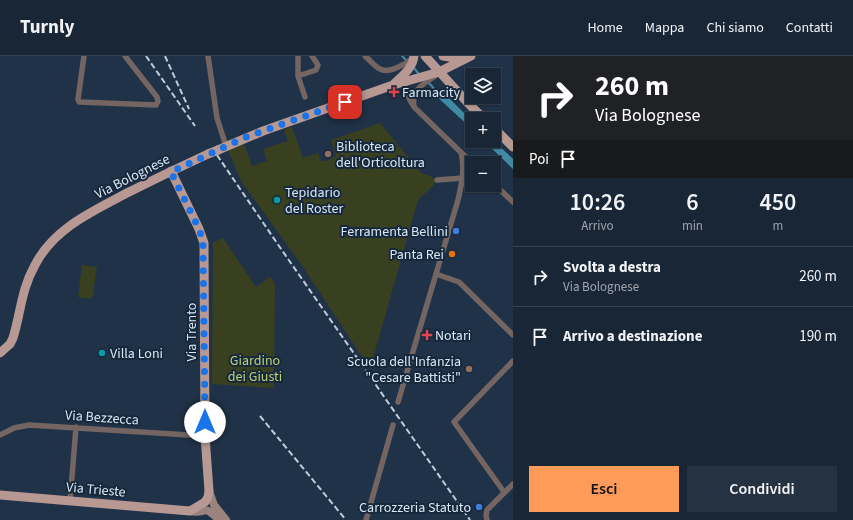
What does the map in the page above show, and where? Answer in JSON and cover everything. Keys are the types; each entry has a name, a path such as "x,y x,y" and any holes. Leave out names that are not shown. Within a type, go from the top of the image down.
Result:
{"main road":[{"path":"425,56 477,112"},
{"path":"443,56 467,57"},
{"name":"Via Bolognese","path":"0,353 10,344 13,338 23,291 38,259 53,239 75,221 98,208 208,154 262,131 404,80 429,77 467,57"},
{"path":"404,80 413,58"},
{"path":"501,135 512,145"},
{"name":"Via Trento","path":"171,172 199,229 204,243 205,436 209,491 207,500 190,511"},
{"name":"Via Trieste","path":"0,495 190,511"}],"street":[{"path":"84,56 78,99 79,102 156,105 158,101 157,97 125,56"},
{"path":"208,56 222,148"},
{"path":"298,56 298,76 305,97"},
{"path":"298,76 316,70 318,65 312,56"},
{"path":"365,56 378,68 383,70 392,69 413,58"},
{"path":"415,108 413,99 415,94 429,77"},
{"path":"404,80 409,100 415,108 465,157"},
{"path":"398,402 458,200 463,177 463,161 460,152"},
{"path":"437,180 463,177"},
{"path":"501,191 513,202"},
{"path":"436,274 459,282 513,336"},
{"path":"504,492 454,422 513,361"},
{"path":"366,520 393,424"},
{"name":"Via Bezzecca","path":"0,435 24,425 205,436"},
{"path":"70,501 76,427"},
{"path":"486,518 487,510 513,484"},
{"path":"209,491 214,505 226,520"},
{"name":"Via Trieste","path":"190,511 195,512 209,510 219,520"}],"green space":[{"path":"380,123 420,172 432,177 435,181 434,185 418,200 370,369 301,264 241,181 228,150 244,144 252,166 267,161 263,149 288,141 284,130 292,127 303,158 318,153 321,161 326,161 336,156 331,140"},
{"name":"Giardino dei Giusti","path":"223,238 256,287 270,277 275,283 274,388 212,384 213,243"},
{"path":"82,265 97,267 92,299 78,297"}],"water":[{"path":"443,92 465,114 465,123 435,95"},
{"path":"491,148 501,148 512,158 513,169 501,156"}],"waterway":[{"path":"402,56 407,61"},
{"path":"413,67 419,74"},
{"path":"428,82 440,95"}],"railway":[{"path":"146,56 195,126"},
{"path":"165,56 189,109"},
{"path":"217,155 470,520"},
{"path":"260,416 346,520"}],"place":[{"name":"Farmacity","path":"394,92"},
{"name":"Biblioteca dell'Orticoltura","path":"328,154"},
{"name":"Tepidario del Roster","path":"277,200"},
{"name":"Ferramenta Bellini","path":"456,231"},
{"name":"Panta Rei","path":"452,254"},
{"name":"Notari","path":"427,335"},
{"name":"Villa Loni","path":"102,353"},
{"name":"Scuola dell'Infanzia \"Cesare Battisti\"","path":"469,369"},
{"name":"Carrozzeria Statuto","path":"479,507"}],"route":[{"path":"205,422 203,241 202,235 171,172 246,137 345,102"}]}
